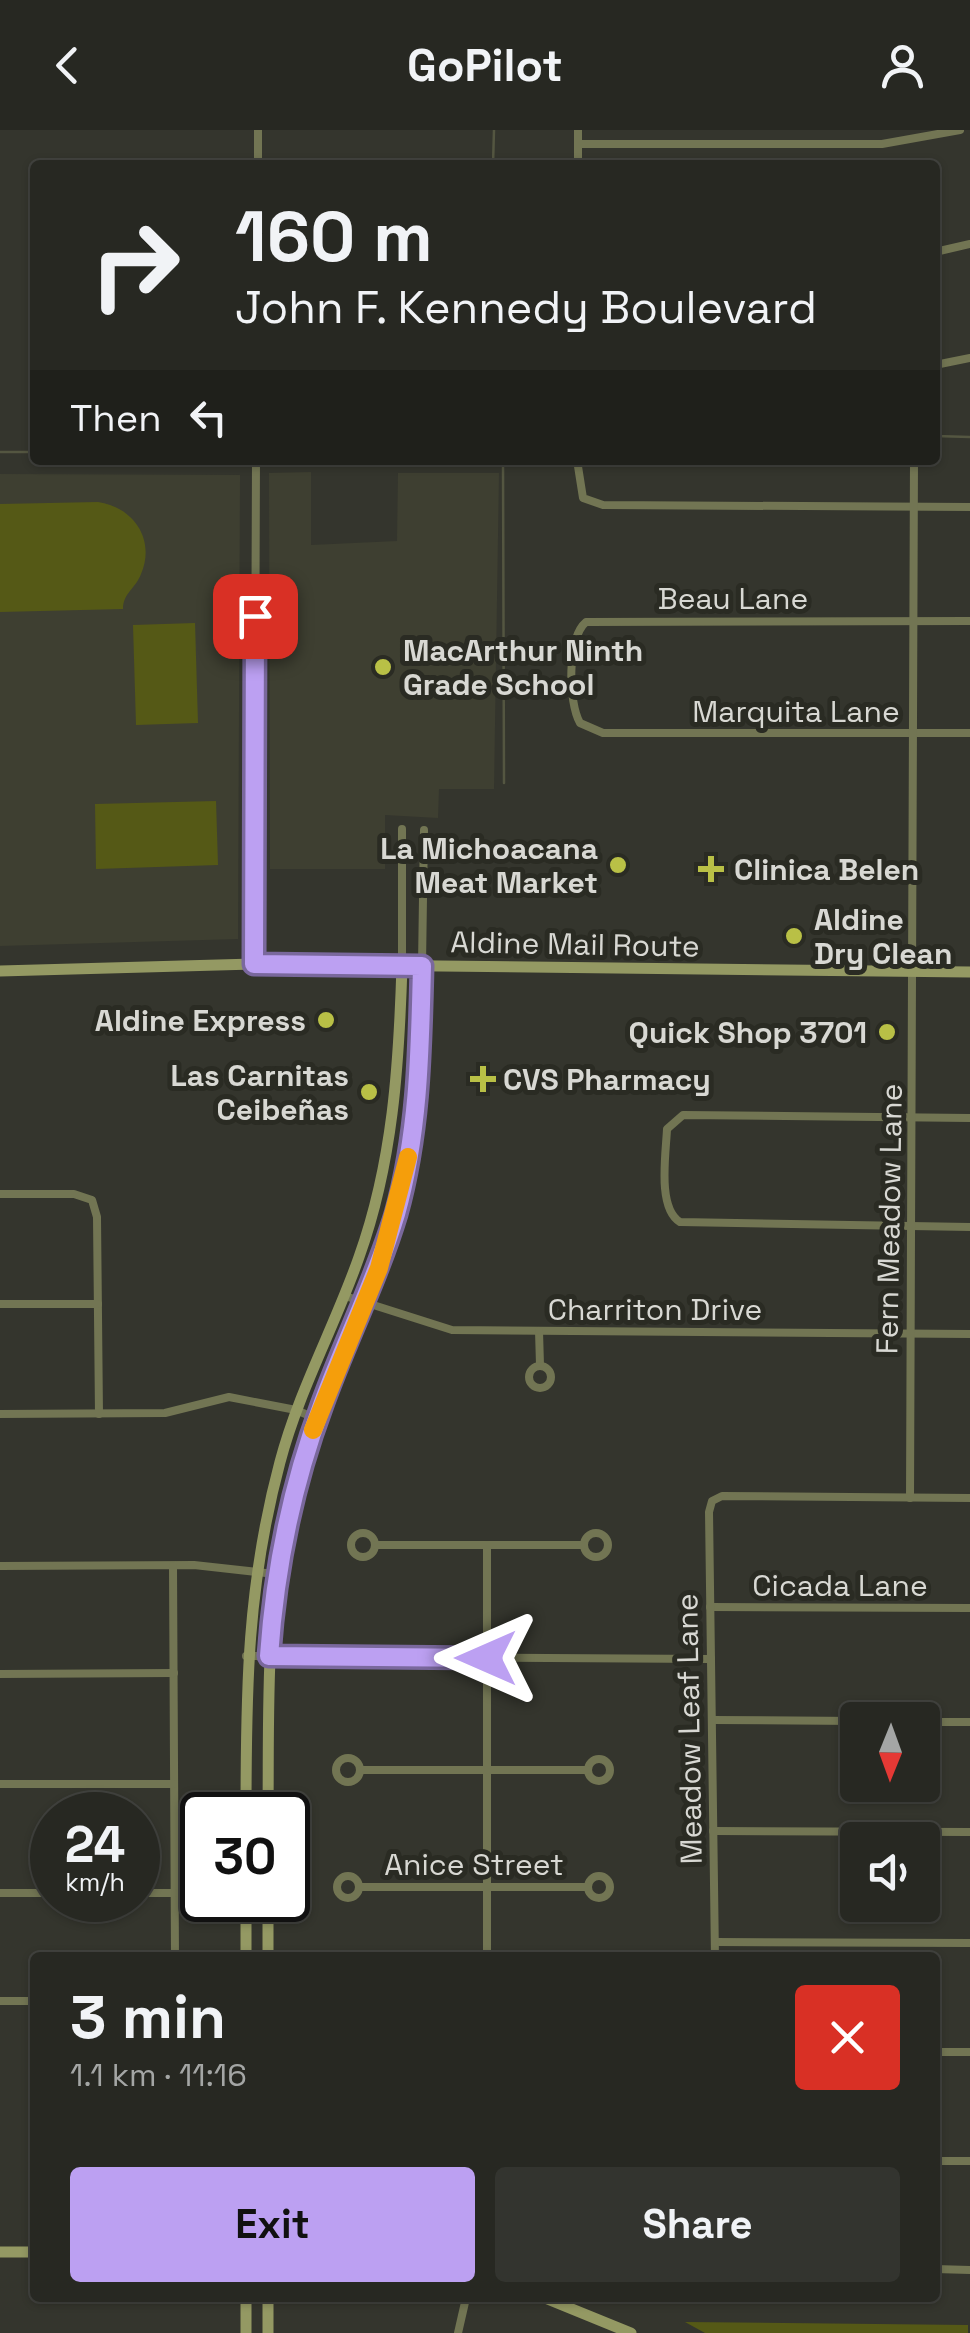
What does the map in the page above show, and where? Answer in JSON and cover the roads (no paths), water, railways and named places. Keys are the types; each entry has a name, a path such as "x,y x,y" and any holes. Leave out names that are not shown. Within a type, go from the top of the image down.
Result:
{"main road":[{"name":"Aldine Mail Route","path":"0,971 254,964 970,972"},
{"path":"246,1792 246,1656 255,1571 296,1410 361,1252 392,1130 402,965"},
{"path":"268,1792 274,1574 317,1419 365,1304 397,1209 412,1135 421,1054 422,966"},
{"path":"392,1130 412,1135"},
{"path":"246,1922 246,1952"},
{"path":"268,1922 268,1952"},
{"path":"0,2252 30,2252"},
{"path":"246,2302 246,2333"},
{"path":"268,2302 268,2333"},
{"path":"555,2302 630,2333"}],"street":[{"path":"258,130 258,160"},
{"path":"578,130 578,160"},
{"path":"578,144 882,144 960,130"},
{"path":"940,251 970,244"},
{"path":"940,364 970,358"},
{"path":"254,964 256,465"},
{"path":"577,465 583,498 603,504 970,507"},
{"name":"Fern Meadow Lane","path":"910,1498 914,465"},
{"name":"Beau Lane","path":"575,709 576,636 586,622 970,621"},
{"name":"Marquita Lane","path":"575,709 580,722 602,733 970,733"},
{"path":"402,829 402,965"},
{"path":"422,966 424,830"},
{"path":"970,1118 683,1115 668,1128 666,1170 667,1206 680,1222 970,1227"},
{"path":"0,1194 74,1194 92,1200 98,1217 99,1414"},
{"name":"Charriton Drive","path":"345,1296 452,1330 970,1334"},
{"path":"0,1304 98,1304"},
{"path":"539,1331 540,1365"},
{"path":"0,1414 165,1413 228,1397 296,1410 317,1419"},
{"name":"Meadow Leaf Lane","path":"715,1952 708,1512 712,1500 722,1496 910,1498"},
{"path":"910,1498 970,1498"},
{"path":"375,1544 584,1545"},
{"path":"486,1545 487,1952"},
{"path":"0,1566 174,1566 274,1574"},
{"path":"174,1566 175,1952"},
{"name":"Cicada Lane","path":"710,1607 970,1608"},
{"path":"246,1656 711,1658"},
{"path":"0,1674 174,1673"},
{"path":"712,1720 840,1721"},
{"path":"940,1722 970,1722"},
{"path":"360,1770 588,1770"},
{"path":"0,1784 174,1784"},
{"path":"713,1831 970,1832"},
{"name":"Anice Street","path":"360,1887 587,1887"},
{"path":"0,1893 30,1893"},
{"path":"160,1893 174,1893"},
{"path":"715,1942 970,1943"},
{"path":"0,2001 30,2001"},
{"path":"940,2052 970,2052"},
{"path":"940,2161 970,2161"},
{"path":"940,2269 970,2270"},
{"path":"458,2333 465,2302"}],"waterway":[{"path":"493,160 494,130"},
{"path":"940,436 970,437"},
{"path":"0,452 30,452"},
{"path":"503,465 504,783"}],"place":[{"name":"MacArthur Ninth Grade School","path":"383,667"},
{"name":"La Michoacana Meat Market","path":"618,865"},
{"name":"Clinica Belen","path":"711,869"},
{"name":"Aldine Dry Clean","path":"794,936"},
{"name":"Aldine Express","path":"326,1020"},
{"name":"Quick Shop 3701","path":"887,1032"},
{"name":"CVS Pharmacy","path":"483,1079"},
{"name":"Las Carnitas Ceibeñas","path":"369,1092"}]}
